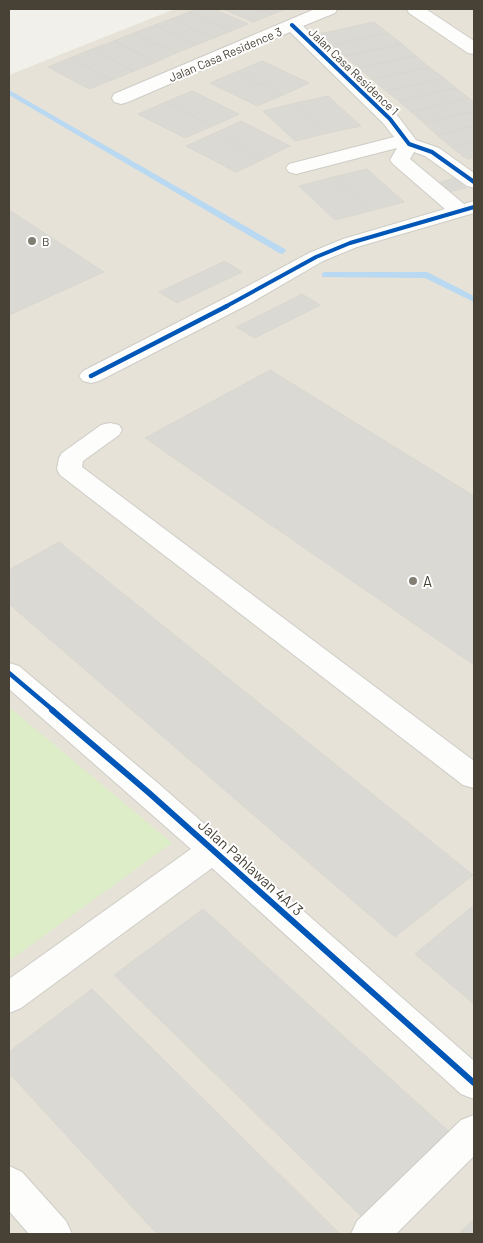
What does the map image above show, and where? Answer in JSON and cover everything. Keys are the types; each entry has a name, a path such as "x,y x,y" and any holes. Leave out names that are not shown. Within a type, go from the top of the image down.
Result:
{"street":[{"name":"Jalan Casa Residence 3","path":"121,98 329,9"},
{"path":"415,9 474,49"},
{"name":"Jalan Casa Residence 1","path":"292,25 390,119 407,142"},
{"path":"296,168 407,142 432,152 474,182"},
{"path":"407,142 400,160 467,209"},
{"path":"91,376 241,299 316,257 350,243 467,209"},
{"path":"110,430 71,458 68,469 474,777"},
{"name":"Jalan Pahlawan 4A/3","path":"9,673 148,792 474,1083"},
{"path":"9,998 213,850"},
{"path":"370,1234 474,1132"},
{"path":"9,1184 53,1234"}],"shaded area":[{"path":"175,9 474,9 474,1234 9,1234 9,75"}],"green space":[{"path":"9,707 172,843 9,961"}],"building":[{"path":"197,9 214,9 248,24 231,31 189,12"},
{"path":"223,9 260,9 273,14 253,22"},
{"path":"260,9 286,9 273,14"},
{"path":"189,12 231,31 214,38 171,19"},
{"path":"171,19 214,38 196,45 155,25"},
{"path":"374,22 388,33 332,45 319,34"},
{"path":"155,25 196,45 176,53 134,33"},
{"path":"134,33 176,53 156,62 114,41"},
{"path":"388,33 402,44 345,56 332,45"},
{"path":"114,41 156,62 134,71 92,49"},
{"path":"402,44 416,56 359,68 345,56"},
{"path":"92,49 134,71 112,80 70,58"},
{"path":"416,56 429,67 372,79 359,68"},
{"path":"70,58 112,80 89,89 48,67"},
{"path":"262,61 309,83 283,95 236,72"},
{"path":"429,67 444,78 386,91 372,79"},
{"path":"236,72 283,95 257,106 210,83"},
{"path":"444,78 456,88 399,101 386,91"},
{"path":"456,88 469,98 411,112 399,101"},
{"path":"192,91 239,114 213,126 166,102"},
{"path":"328,96 361,126 328,133 296,103"},
{"path":"469,98 474,103 474,111 424,123 411,112"},
{"path":"166,102 213,126 185,138 138,114"},
{"path":"296,103 328,133 295,141 263,111"},
{"path":"474,111 474,126 437,135 424,123"},
{"path":"241,121 290,146 264,159 215,133"},
{"path":"474,126 474,141 451,147 437,135"},
{"path":"215,133 264,159 236,172 186,146"},
{"path":"474,141 474,158 467,159 451,147"},
{"path":"367,169 404,202 370,211 333,177"},
{"path":"333,177 370,211 335,220 299,186"},
{"path":"455,178 466,188 448,192 437,183"},
{"name":"B","path":"9,210 104,272 9,315"},
{"path":"225,261 242,272 177,303 159,292"},
{"path":"302,294 320,305 255,338 236,327"},
{"name":"A","path":"270,370 474,496 474,665 145,438"},
{"path":"59,542 473,875 395,937 9,604 9,570"},
{"path":"474,905 474,1004 415,954"},
{"path":"203,909 455,1137 364,1219 114,975"},
{"path":"92,989 340,1234 157,1234 9,1073 9,1052"},
{"path":"474,1219 474,1234 458,1234"}],"waterway":[{"path":"9,92 282,251"},
{"path":"325,275 427,275 474,299"}],"cycle path":[{"path":"292,25 390,119 409,144 432,152 474,182"},
{"path":"91,376 241,299 316,257 350,243 474,207"},
{"path":"9,673 148,792 474,1083"}],"place":[{"name":"B","path":"32,241"},
{"name":"A","path":"413,581"}]}
